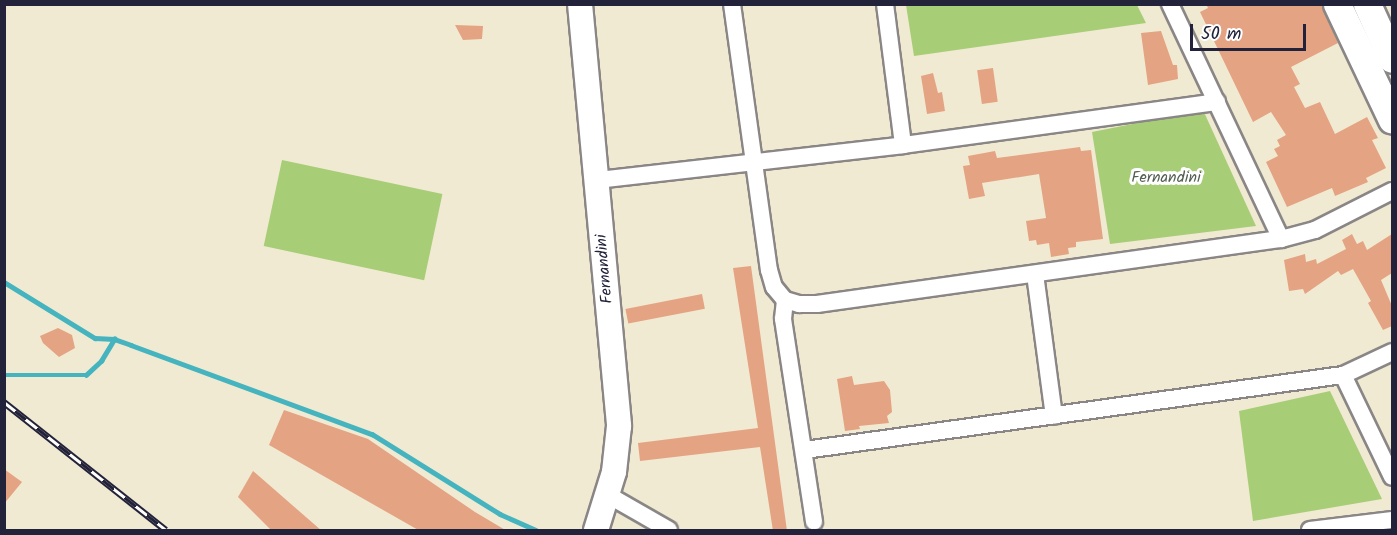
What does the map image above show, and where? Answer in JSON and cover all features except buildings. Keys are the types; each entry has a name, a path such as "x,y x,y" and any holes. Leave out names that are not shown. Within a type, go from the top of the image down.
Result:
{"main road":[{"path":"1337,4 1392,120"},
{"path":"1367,4 1392,59"}],"street":[{"name":"Fernandini","path":"580,4 619,426 614,472 596,531"},
{"path":"732,4 769,270 774,287 785,300 817,304 1281,239 1315,231 1392,191"},
{"path":"885,4 903,145"},
{"path":"1170,4 1281,239"},
{"path":"598,180 903,145 1217,102"},
{"path":"1035,274 1054,416"},
{"path":"785,300 783,319 805,450 814,522"},
{"path":"805,450 1343,375 1392,352"},
{"path":"1343,375 1392,477"},
{"path":"608,495 669,531"},
{"path":"1310,531 1392,519"}],"green space":[{"path":"906,5 1137,5 1146,23 914,56"},
{"name":"Fernandini","path":"1203,110 1256,226 1110,244 1092,132"},
{"path":"282,160 442,194 424,280 264,246"},
{"path":"1330,391 1382,499 1253,521 1239,411"}],"waterway":[{"path":"4,282 95,338 114,339 372,434 500,514 536,530"},
{"path":"4,375 86,375 101,361 114,339"}],"railway":[{"path":"4,402 166,530"}]}
